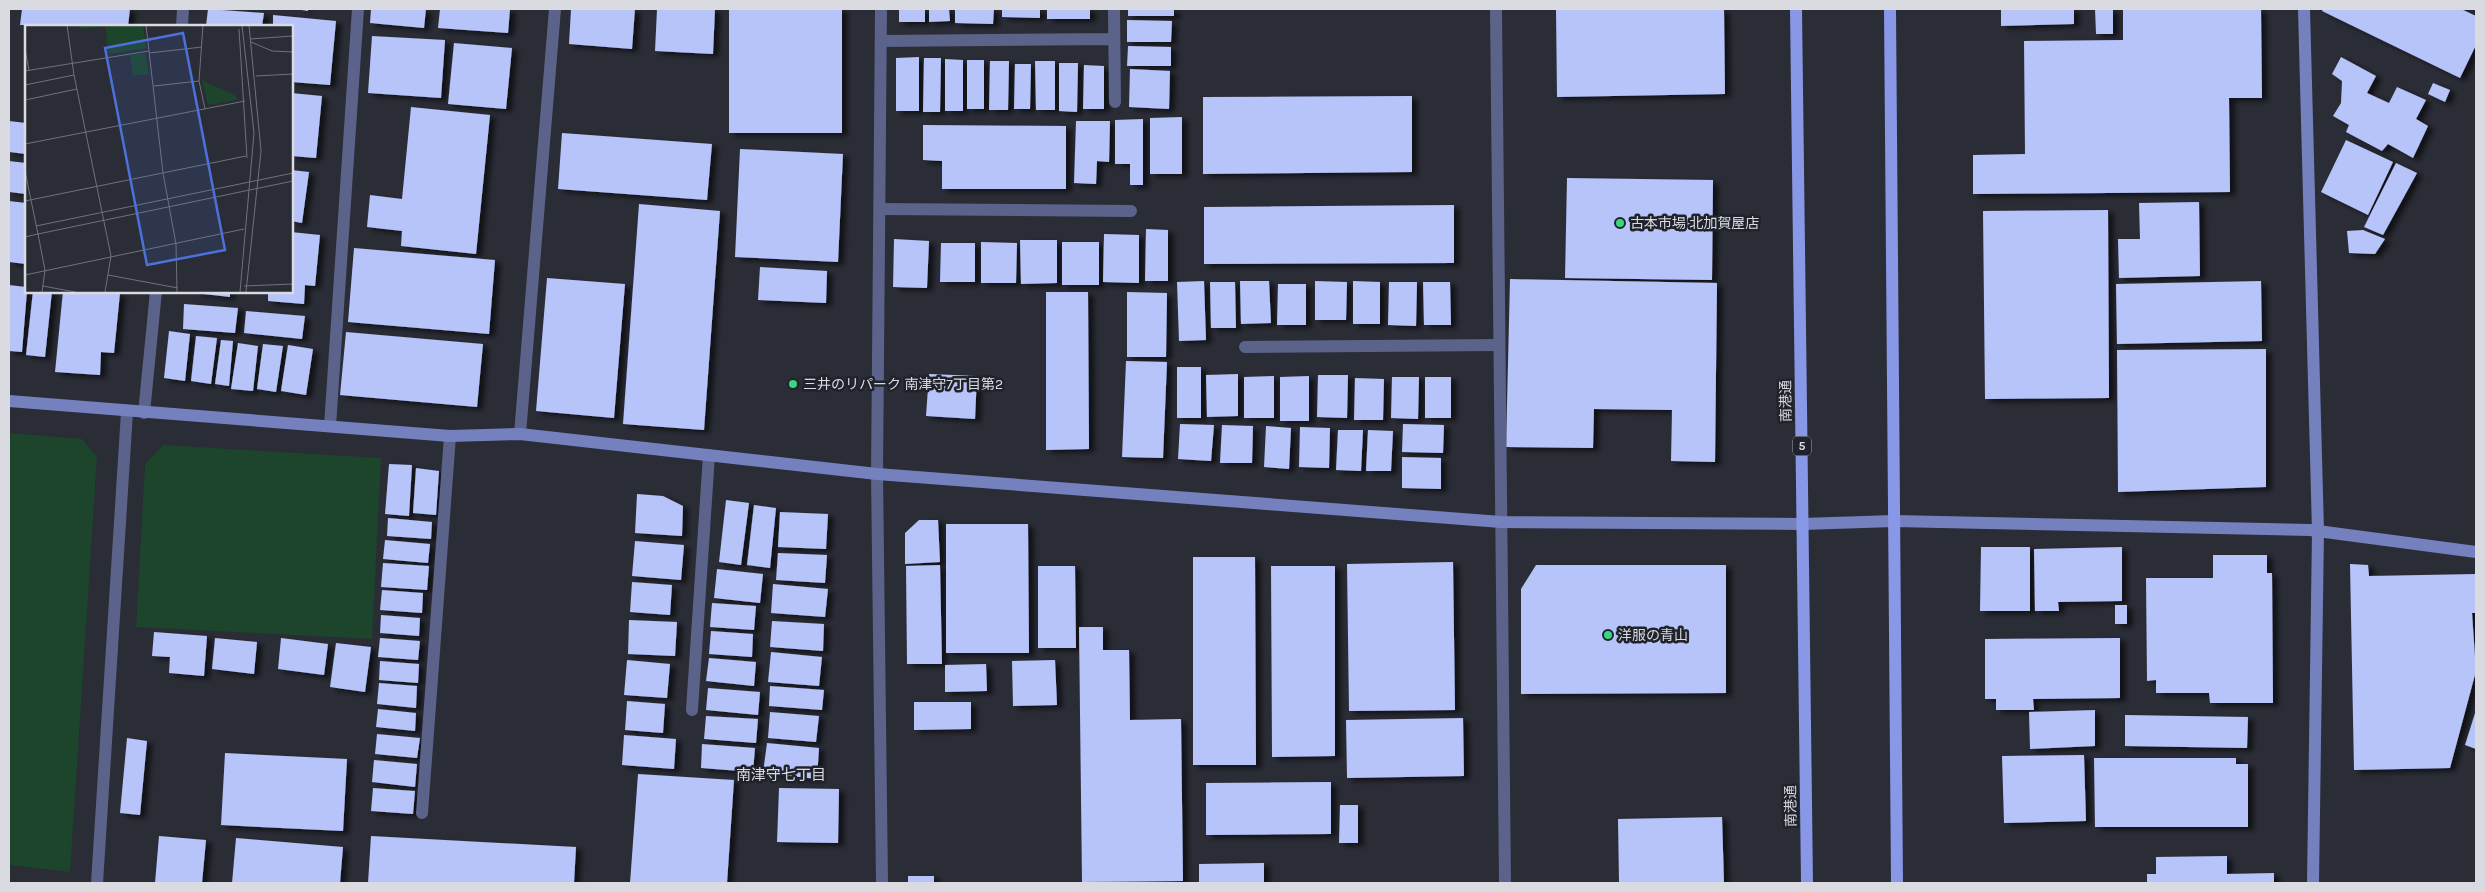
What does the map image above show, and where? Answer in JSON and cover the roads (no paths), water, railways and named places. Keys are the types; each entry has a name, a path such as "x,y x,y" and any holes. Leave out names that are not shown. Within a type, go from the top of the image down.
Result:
{"main road":[{"name":"南港通","path":"1796,9 1807,883"},
{"path":"1890,9 1897,883"}],"street":[{"path":"182,25 183,9"},
{"path":"330,426 358,9"},
{"path":"520,434 555,9"},
{"path":"881,9 877,474 882,883"},
{"path":"1114,9 1115,102"},
{"path":"1496,9 1505,883"},
{"path":"2304,9 2318,531 2313,883"},
{"path":"881,42 1114,39"},
{"path":"880,209 1131,211"},
{"path":"144,413 156,292"},
{"path":"1245,348 1499,345"},
{"path":"9,401 127,412 450,436 520,434 877,474 1501,522 1802,524 1894,521 2318,531 2476,552"},
{"path":"97,883 127,412"},
{"path":"422,813 450,436"},
{"path":"692,710 709,455"}],"place":[{"name":"古本市場 北加賀屋店","path":"1620,223"},
{"name":"三井のリパーク 南津守7丁目第2","path":"793,384"},
{"name":"洋服の青山","path":"1608,635"}],"district":[{"name":"南津守七丁目","path":"781,775"}]}
